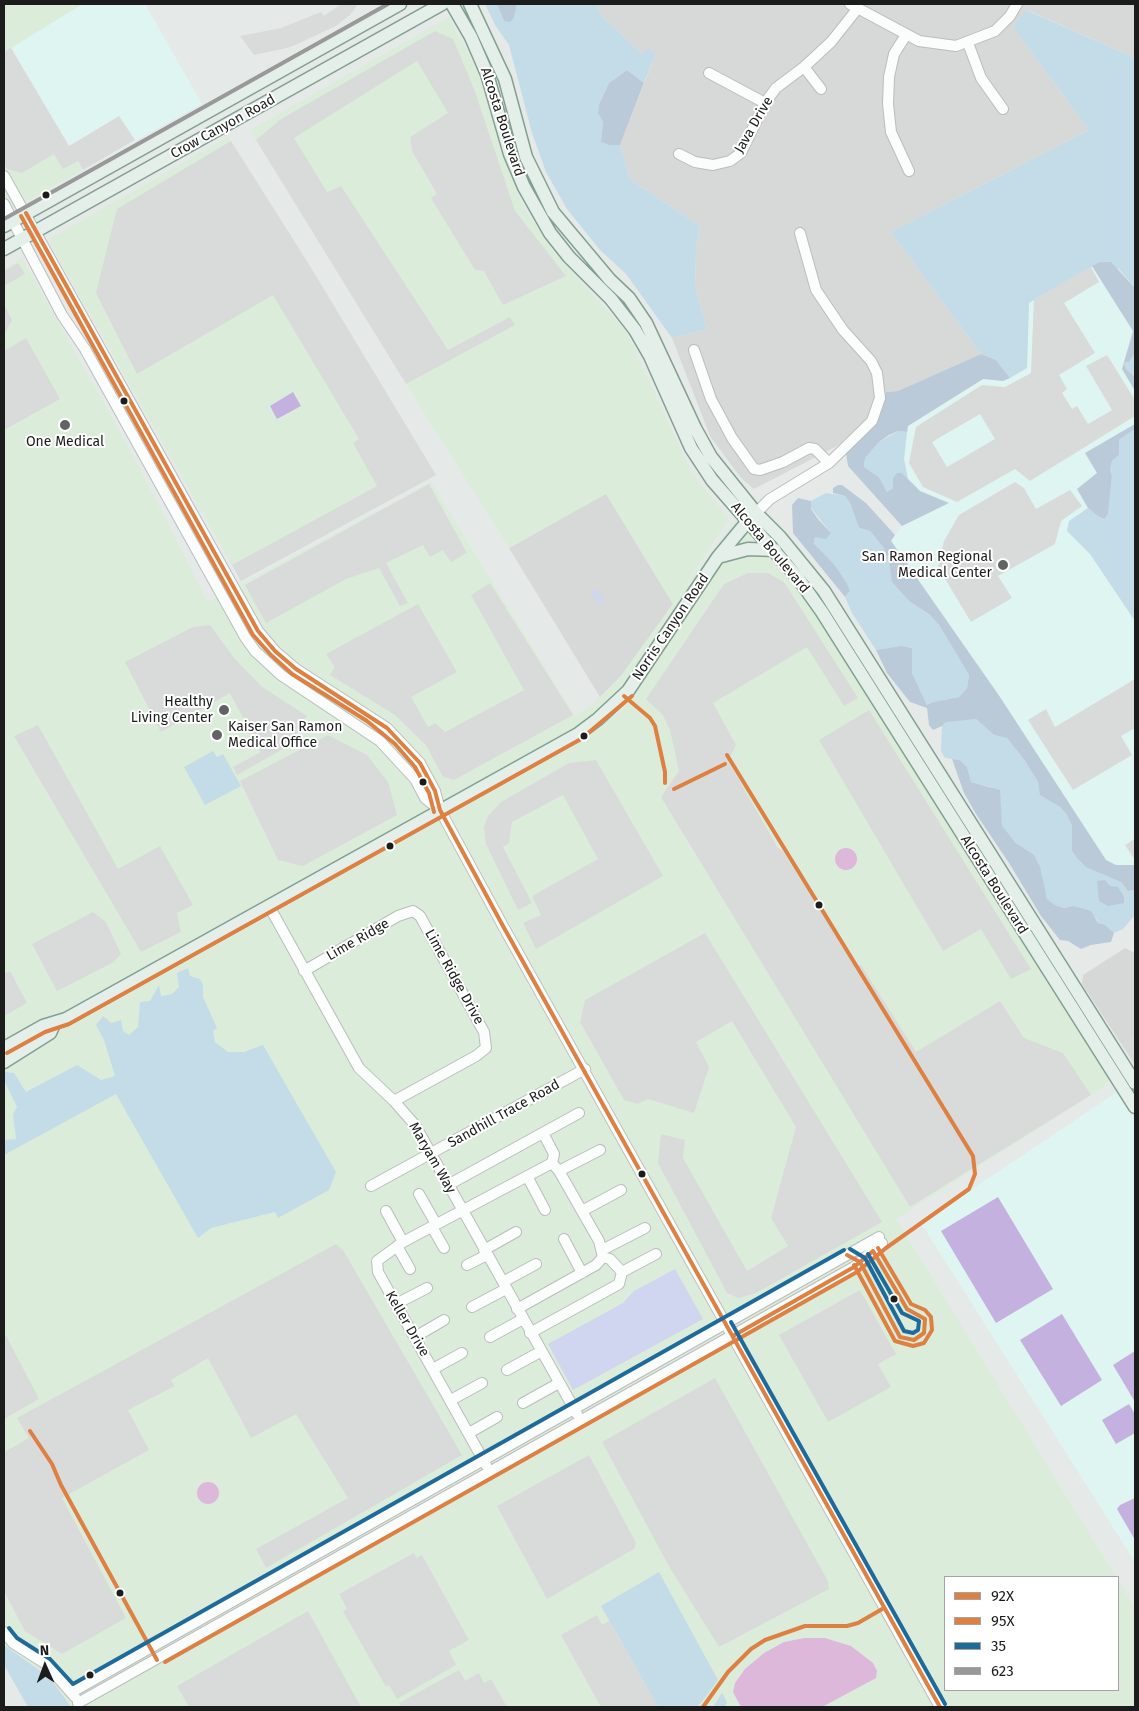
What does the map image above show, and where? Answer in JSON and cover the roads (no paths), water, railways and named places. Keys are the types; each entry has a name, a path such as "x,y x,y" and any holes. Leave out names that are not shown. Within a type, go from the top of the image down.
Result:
{"main road":[{"name":"Crow Canyon Road","path":"8,223 400,4"},
{"name":"Crow Canyon Road","path":"4,249 442,4"},
{"name":"Alcosta Boulevard","path":"452,4 471,37 487,74 510,154 534,207 550,233 569,258 611,299 634,330 650,356 691,448 712,480 751,517 780,537 824,591 1135,1083"},
{"name":"Alcosta Boulevard","path":"470,4 505,79 526,157 541,191 553,212 570,234 629,298 646,323 695,428 711,457 774,550 822,612 1135,1107"},
{"name":"Norris Canyon Road","path":"4,1048 43,1026 54,1024 578,734 620,700 682,613 718,557 751,517"},
{"path":"718,557 748,549 774,550"},
{"name":"Norris Canyon Road","path":"4,1062 50,1034 54,1024"}],"street":[{"path":"854,6 906,35 935,45 956,46 968,43 995,31 1010,16 1017,4"},
{"name":"Java Drive","path":"679,154 695,162 713,165 730,161 741,153 765,103 776,88 804,67 831,42 854,6"},
{"path":"906,35 894,54 889,77 888,104 891,132 909,171"},
{"path":"968,43 980,78 1003,110"},
{"path":"804,67 821,89"},
{"path":"709,73 765,103"},
{"path":"4,176 258,631 275,651 296,669 371,716 400,740 420,763 435,790 440,810 940,1707"},
{"path":"4,204 8,223 22,239 62,315 85,349 245,637 255,651 281,675 368,731 388,749 415,779 426,798 440,810"},
{"path":"751,517 770,499 829,463 872,421 880,398 879,385 871,361 843,330 816,290 800,233"},
{"path":"694,350 711,399 732,438 754,468 760,470 775,465 809,448 814,449 829,463"},
{"name":"Maryam Way","path":"269,906 359,1068 415,1124 540,1352 581,1421"},
{"name":"Lime Ridge","path":"304,972 382,925 413,911"},
{"name":"Lime Ridge Drive","path":"394,1101 476,1056 486,1048 484,1032 464,993 420,916 413,911"},
{"name":"Sandhill Trace Road","path":"371,1186 585,1069"},
{"path":"448,1185 579,1112"},
{"path":"543,1133 554,1154 552,1163 559,1171 582,1211 602,1254 610,1259 622,1272"},
{"path":"559,1171 600,1150"},
{"name":"Keller Drive","path":"490,1472 378,1272 377,1265 380,1257 400,1244 552,1163"},
{"path":"527,1176 545,1210"},
{"path":"582,1211 621,1190"},
{"path":"419,1194 444,1248"},
{"path":"386,1211 410,1269"},
{"path":"518,1309 596,1265 602,1254 645,1228"},
{"path":"467,1265 516,1232"},
{"path":"564,1239 582,1272"},
{"path":"4,1632 13,1643 46,1664 72,1692 79,1705 854,1267 881,1240 72,1692"},
{"path":"530,1333 613,1288 619,1284 622,1272 656,1254"},
{"path":"472,1307 536,1264"},
{"path":"396,1304 427,1288"},
{"path":"490,1337 523,1319"},
{"path":"415,1337 444,1320"},
{"path":"507,1370 540,1352"},
{"path":"433,1369 462,1353"},
{"path":"451,1400 482,1383"},
{"path":"523,1404 559,1383"},
{"path":"469,1433 497,1417"},
{"path":"500,1452 507,1463"}],"place":[{"name":"One Medical","path":"65,425"},
{"name":"San Ramon Regional Medical Center","path":"1003,565"},
{"name":"Healthy Living Center","path":"224,710"},
{"name":"Kaiser San Ramon Medical Office","path":"217,735"}]}
